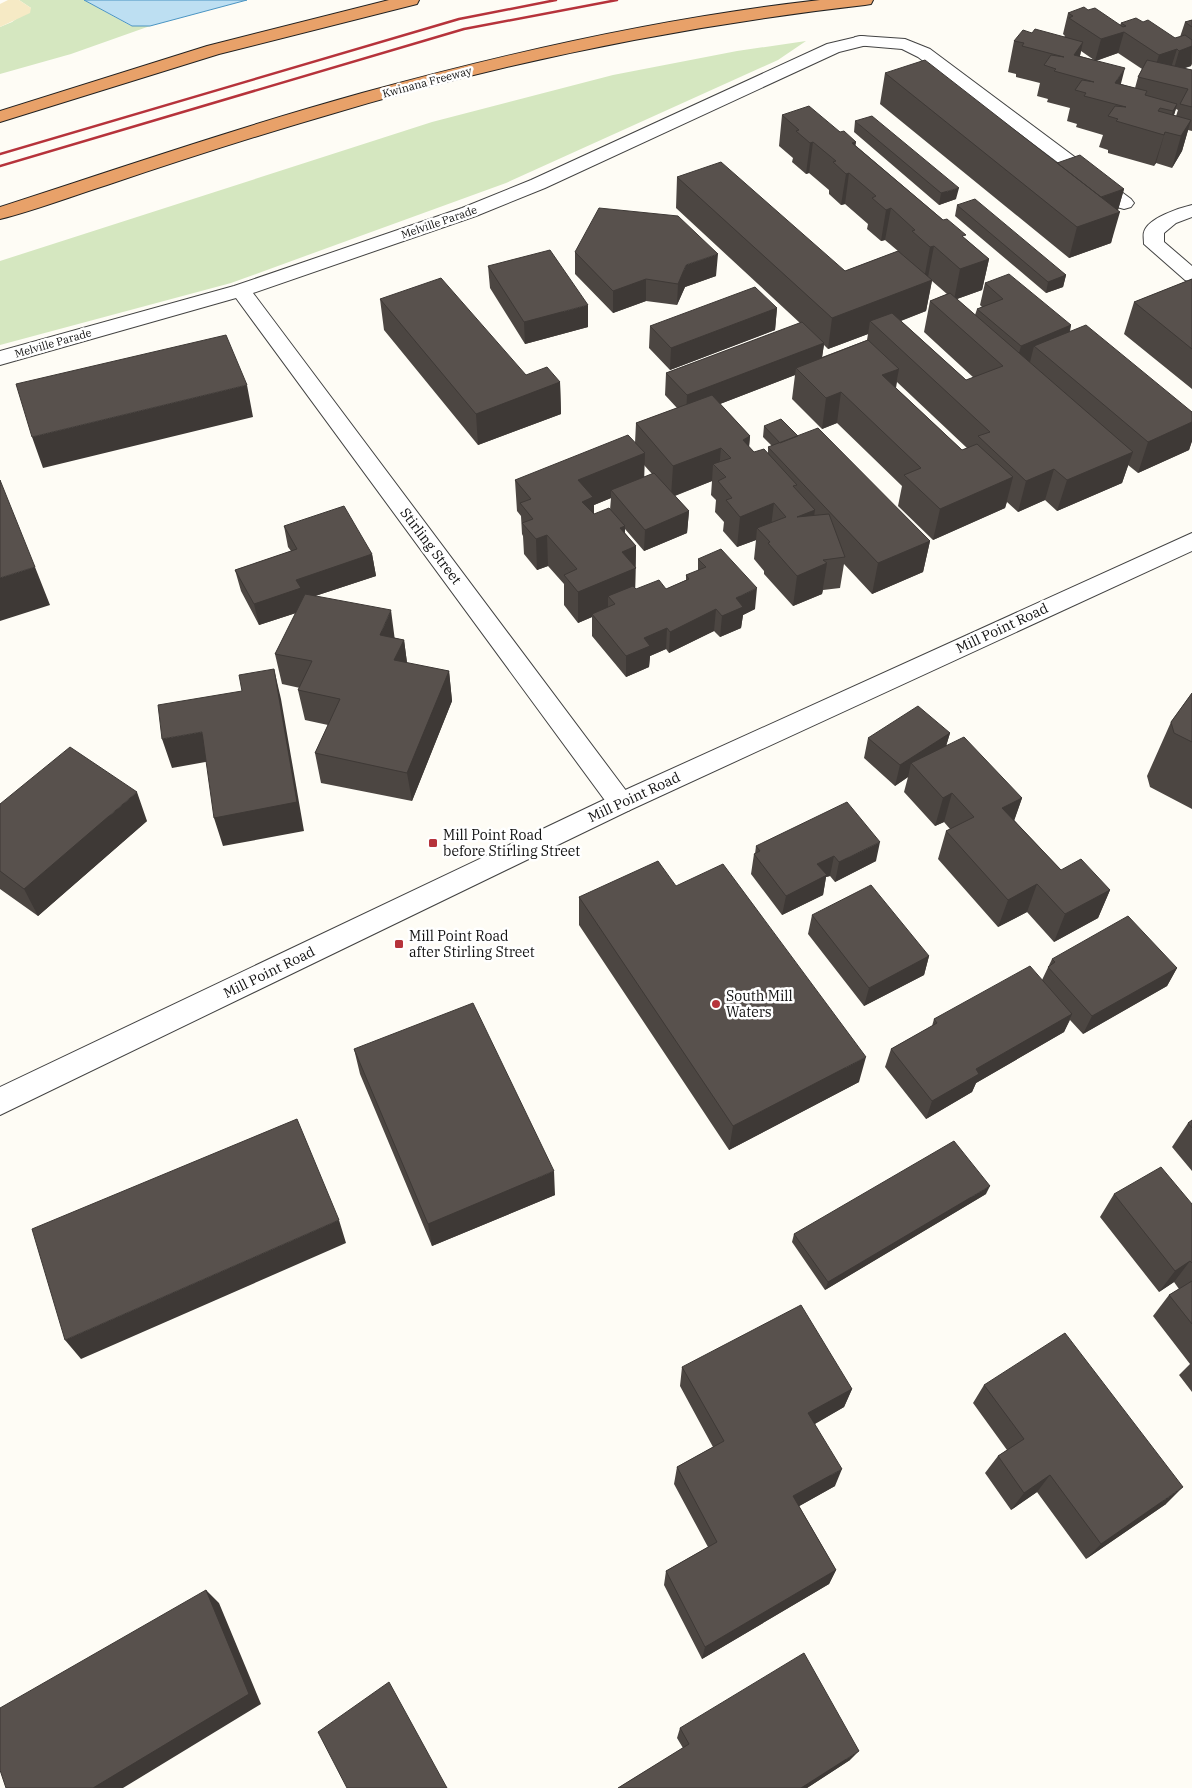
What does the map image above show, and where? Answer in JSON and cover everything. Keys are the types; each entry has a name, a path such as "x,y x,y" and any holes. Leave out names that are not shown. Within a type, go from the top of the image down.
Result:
{"highway":[{"path":"0,117 213,50 411,0"},
{"name":"Kwinana Freeway","path":"0,214 328,109 513,60 626,36 734,17 865,0"}],"street":[{"name":"Melville Parade","path":"0,358 241,290 486,205 538,184 833,48 861,41 905,44 924,53 1124,202"},
{"path":"1192,211 1170,219 1154,231 1154,244 1192,276"},
{"name":"Stirling Street","path":"241,290 621,803"},
{"name":"Mill Point Road","path":"0,1102 621,803 1192,541"}],"green space":[{"path":"19,0 84,0 131,26 150,26 71,54 0,74 0,27 12,22 31,8"},
{"path":"806,41 778,60 506,183 231,283 0,345 0,261 432,122 613,75 737,51"}],"sand":[{"path":"8,0 19,0 31,8 30,13 0,27 0,4"}],"water":[{"path":"84,0 247,0 150,26 132,26"}],"building":[{"path":"1084,7 1088,10 1095,8 1123,27 1126,26 1121,23 1136,18 1143,22 1148,20 1175,38 1185,35 1192,40 1192,46 1159,55 1124,32 1101,39 1069,18 1073,16 1068,13"},
{"path":"1192,20 1192,27 1185,22"},
{"path":"1035,29 1083,42 1074,55 1125,68 1115,83 1147,91 1145,95 1177,104 1173,111 1160,108 1158,111 1191,120 1181,136 1165,132 1164,135 1116,121 1118,119 1108,116 1115,106 1126,107 1084,96 1086,93 1075,90 1082,80 1094,82 1054,71 1056,69 1044,65 1051,55 1064,57 1022,46 1024,43 1014,41 1023,30 1032,33"},
{"path":"925,60 1120,212 1077,227 885,73"},
{"path":"1147,60 1192,70 1192,107 1180,104 1188,89 1138,77"},
{"path":"809,106 840,132 844,131 856,142 852,143 943,220 947,219 966,235 962,236 989,259 960,269 934,246 930,247 891,208 886,210 872,198 876,196 849,173 846,174 833,162 836,161 813,142 810,143 796,131 799,130 782,115"},
{"path":"872,116 959,188 941,193 855,121"},
{"path":"1080,155 1124,189 1101,197 1057,163"},
{"path":"721,162 845,271 898,251 932,280 832,318 677,177"},
{"path":"975,199 1066,275 1048,282 957,205"},
{"path":"599,208 678,216 718,254 686,265 678,284 646,279 613,291 575,252"},
{"path":"550,250 588,305 524,322 488,266"},
{"path":"1009,274 1071,325 1021,346 977,309 1003,299 985,283"},
{"path":"441,278 526,375 547,367 560,382 476,414 380,299"},
{"path":"1192,279 1192,349 1134,302"},
{"path":"755,287 777,308 671,348 650,326"},
{"path":"950,293 1133,452 1067,480 1054,469 1026,481 978,436 990,432 870,321 892,313 966,380 1003,366 930,301"},
{"path":"802,322 824,343 687,395 666,373"},
{"path":"1086,325 1192,412 1192,422 1148,442 1034,346"},
{"path":"226,335 247,385 32,437 16,384"},
{"path":"868,340 899,369 882,375 962,450 977,444 1013,477 940,509 904,475 921,468 841,392 826,398 796,368"},
{"path":"712,395 750,436 743,440 754,452 764,449 797,485 793,486 815,510 797,517 829,514 845,557 823,560 827,563 797,576 757,528 786,517 774,503 740,517 726,500 732,498 718,481 726,477 713,464 731,458 721,448 673,466 636,423"},
{"path":"781,419 798,436 780,443 764,426"},
{"path":"818,428 930,541 878,563 768,447"},
{"path":"628,435 645,453 578,480 593,497 582,502 594,514 609,508 625,526 620,528 636,546 622,552 636,568 578,592 564,575 577,569 547,535 536,539 522,523 533,519 520,503 531,499 515,480"},
{"path":"654,473 689,511 645,530 611,490"},
{"path":"0,480 35,567 0,578"},
{"path":"344,506 372,554 296,580 301,588 254,604 235,570 297,549 284,526"},
{"path":"721,549 757,588 736,598 743,607 722,616 716,609 670,632 667,628 644,638 650,646 626,656 592,614 615,604 608,596 633,586 636,589 659,580 666,589 689,579 686,575 706,567 698,559"},
{"path":"305,594 391,610 380,635 404,640 394,660 449,671 407,773 315,753 340,699 298,690 312,661 275,654"},
{"path":"274,669 297,802 214,818 202,732 162,739 158,705 242,691 239,675"},
{"path":"1192,693 1192,742 1174,733 1171,722"},
{"path":"918,706 950,733 900,765 868,738"},
{"path":"964,737 1022,798 1002,808 1061,870 1081,859 1110,890 1065,914 1037,884 1008,900 946,831 974,817 952,793 943,798 911,763"},
{"path":"70,747 137,792 24,889 0,871 0,804"},
{"path":"847,802 880,842 839,862 834,856 817,864 827,875 786,896 754,854 760,851 756,846"},
{"name":"South Mill Waters","path":"658,861 676,886 723,864 866,1057 733,1126 579,897"},
{"path":"871,885 929,956 869,988 812,915"},
{"path":"1128,916 1177,968 1092,1016 1048,967 1055,962 1052,959"},
{"path":"1030,966 1072,1014 976,1069 979,1074 932,1101 891,1049 937,1023 934,1019"},
{"path":"473,1003 554,1171 428,1224 354,1049"},
{"path":"297,1119 339,1220 65,1340 32,1229"},
{"path":"1192,1120 1192,1128 1188,1123"},
{"path":"954,1141 990,1186 828,1282 794,1234"},
{"path":"1161,1167 1192,1204 1192,1263 1190,1261 1175,1271 1114,1194"},
{"path":"1192,1281 1192,1324 1169,1295"},
{"path":"801,1305 852,1389 808,1413 842,1469 793,1496 836,1570 705,1647 666,1571 717,1542 677,1467 724,1441 682,1367"},
{"path":"1065,1333 1183,1487 1101,1544 1050,1475 1024,1493 998,1456 1024,1439 984,1385"},
{"path":"206,1590 249,1694 93,1788 6,1788 0,1770 0,1708"},
{"path":"804,1653 859,1751 801,1788 618,1788 689,1744 680,1728"},
{"path":"389,1682 447,1788 347,1788 318,1732"}],"railway":[{"path":"0,154 459,19 556,0"},
{"path":"0,166 464,29 617,0"}],"place":[{"name":"Mill Point Road before Stirling Street","path":"433,843"},
{"name":"Mill Point Road after Stirling Street","path":"399,944"},
{"name":"South Mill Waters","path":"716,1004"}]}
